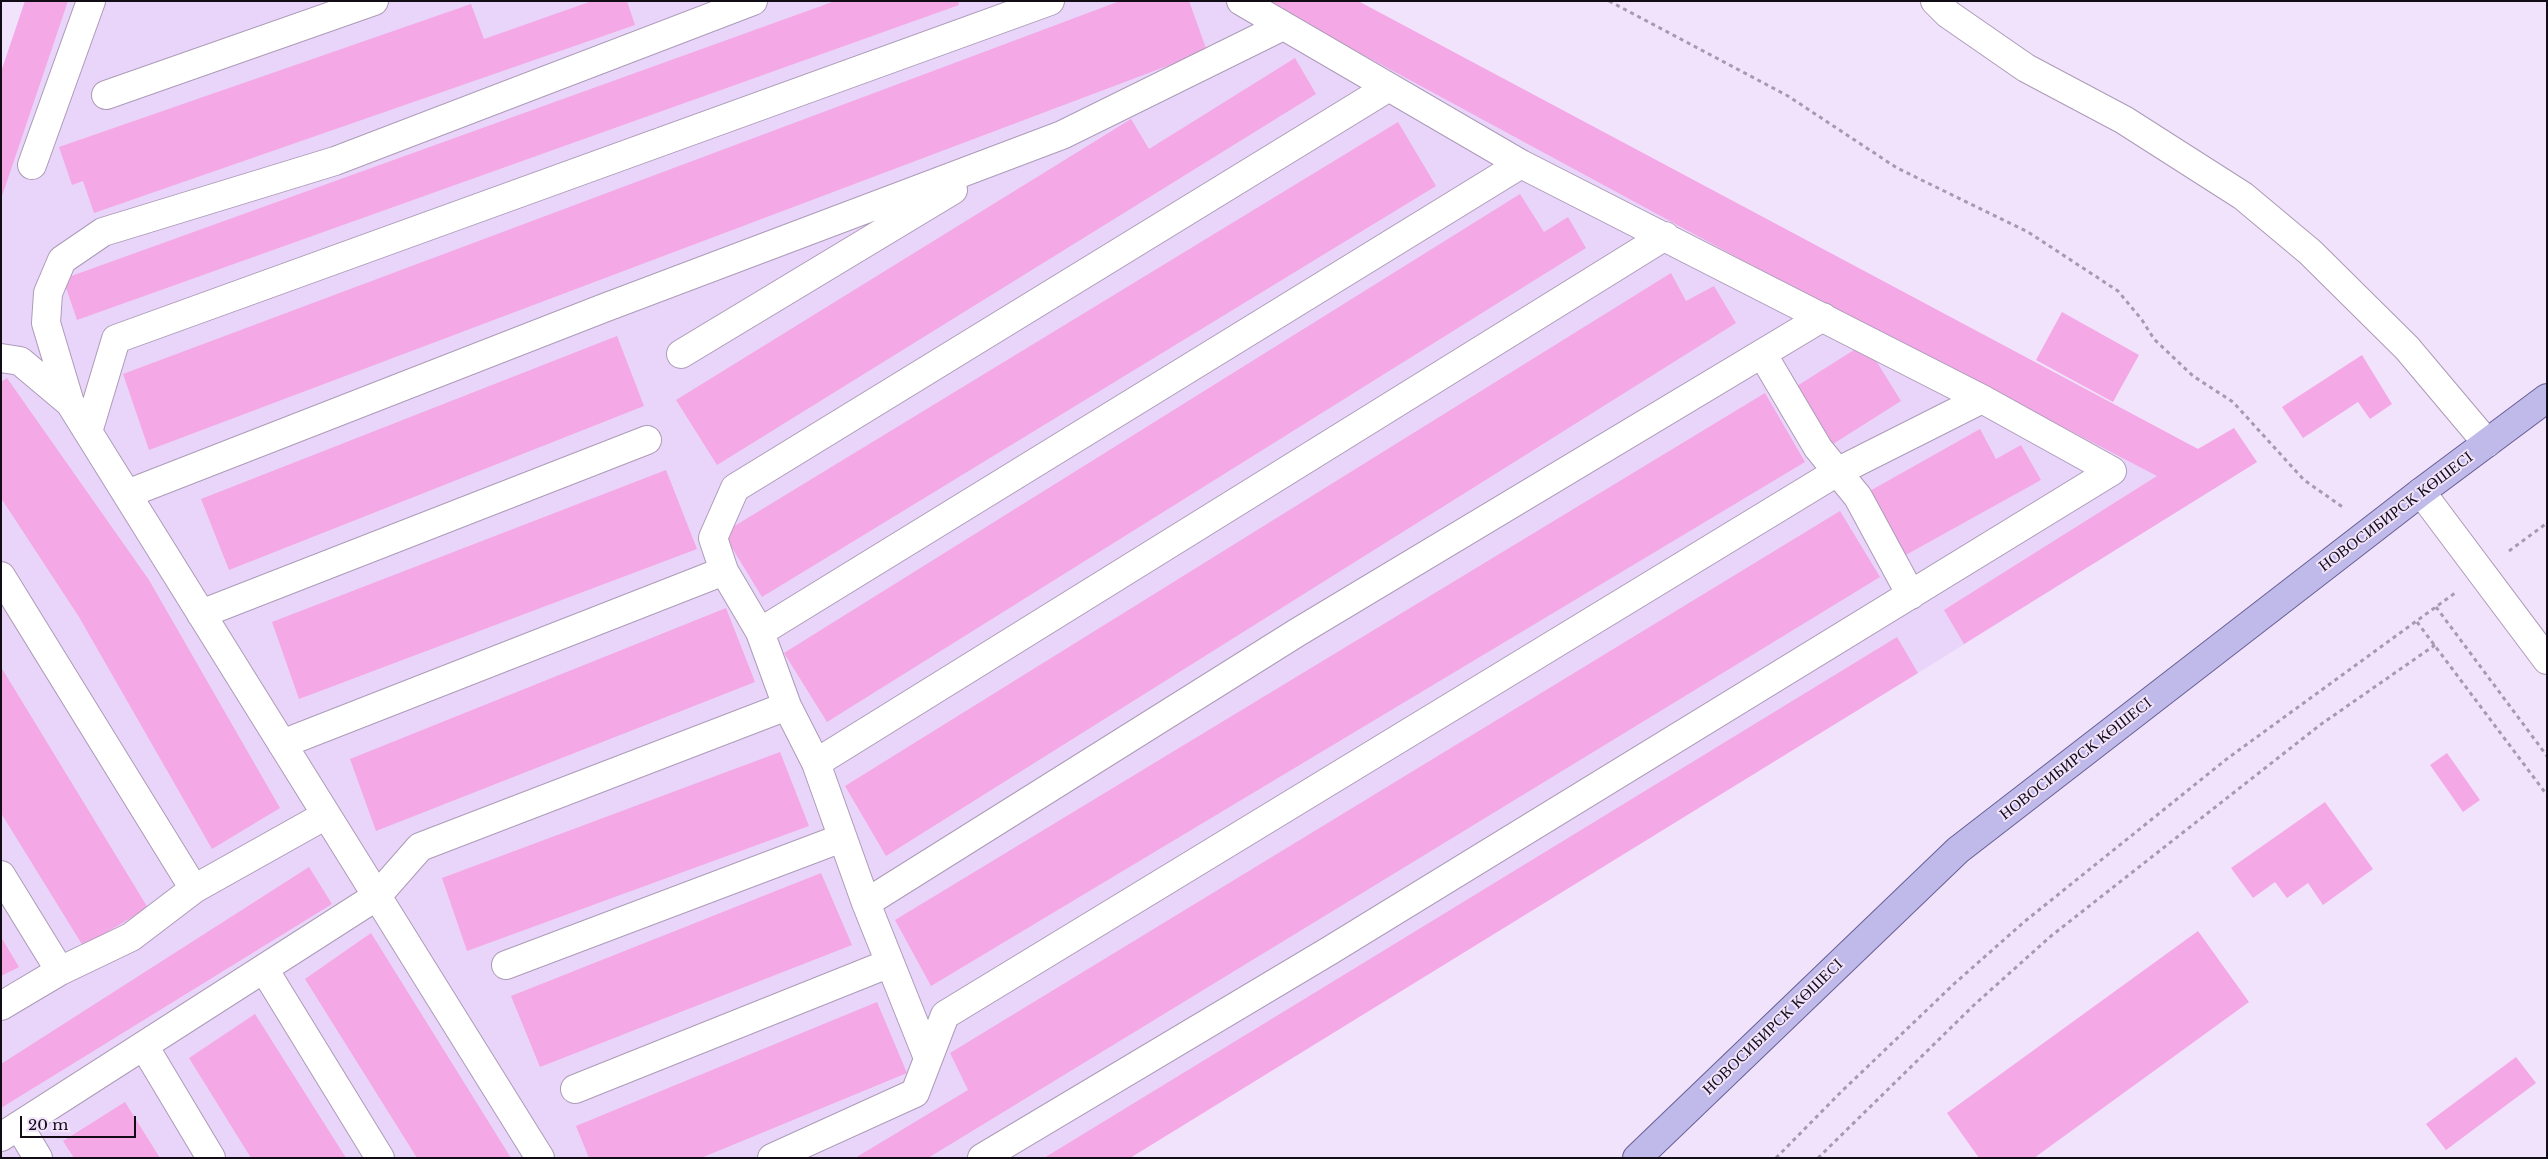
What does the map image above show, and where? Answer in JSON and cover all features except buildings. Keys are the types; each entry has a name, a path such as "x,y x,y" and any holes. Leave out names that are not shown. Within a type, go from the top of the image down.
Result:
{"main road":[{"name":"НОВОСИБИРСК КӨШЕСІ","path":"1637,1158 1958,850 2421,492 2547,398"}],"street":[{"path":"32,166 91,1"},
{"path":"106,95 374,1"},
{"path":"88,432 116,339 1050,1"},
{"path":"982,1158 1338,946 2112,471 1982,399 1521,164 1241,1"},
{"path":"1935,1 1948,14 2026,68 2124,120 2243,196 2310,252 2407,348 2487,443"},
{"path":"540,1158 70,403 46,323 48,293 62,260 103,232 335,161 747,2"},
{"path":"127,494 604,308 1062,136 1283,26"},
{"path":"928,1058 866,903 816,763 788,706 760,632 724,571 713,538 735,488 1389,88"},
{"path":"681,354 1012,154"},
{"path":"760,632 1521,164"},
{"path":"816,763 1665,236"},
{"path":"866,903 1298,632 1763,355 1823,317"},
{"path":"1763,355 1818,448 1858,497 1912,595"},
{"path":"1,358 20,361 70,403"},
{"path":"782,1156 915,1093 945,1015 1837,472 1982,399"},
{"path":"201,614 647,440"},
{"path":"2421,492 2547,660"},
{"path":"282,744 724,571"},
{"path":"1,576 194,888"},
{"path":"38,1158 10,1131 377,896 420,847 788,706"},
{"path":"1,1006 60,971 131,937 194,888 326,815"},
{"path":"506,966 842,838"},
{"path":"1,874 60,971"},
{"path":"575,1089 890,963"},
{"path":"264,969 380,1158"},
{"path":"144,1046 211,1158"}],"path":[{"path":"1609,1 1788,96 1897,168 2028,232 2118,291 2142,320 2154,339 2193,376 2233,402 2304,480 2373,529"},
{"path":"2436,608 2547,756"},
{"path":"1776,1158 1877,1057 2024,922 2228,758 2417,622 2547,795"},
{"path":"1818,1158 1946,1032 2051,936 2320,725 2435,645"}],"shaded area":[{"path":"25,1 1358,1 2198,449 2234,428 2257,462 1130,1158 1,1158 1,72"}]}
